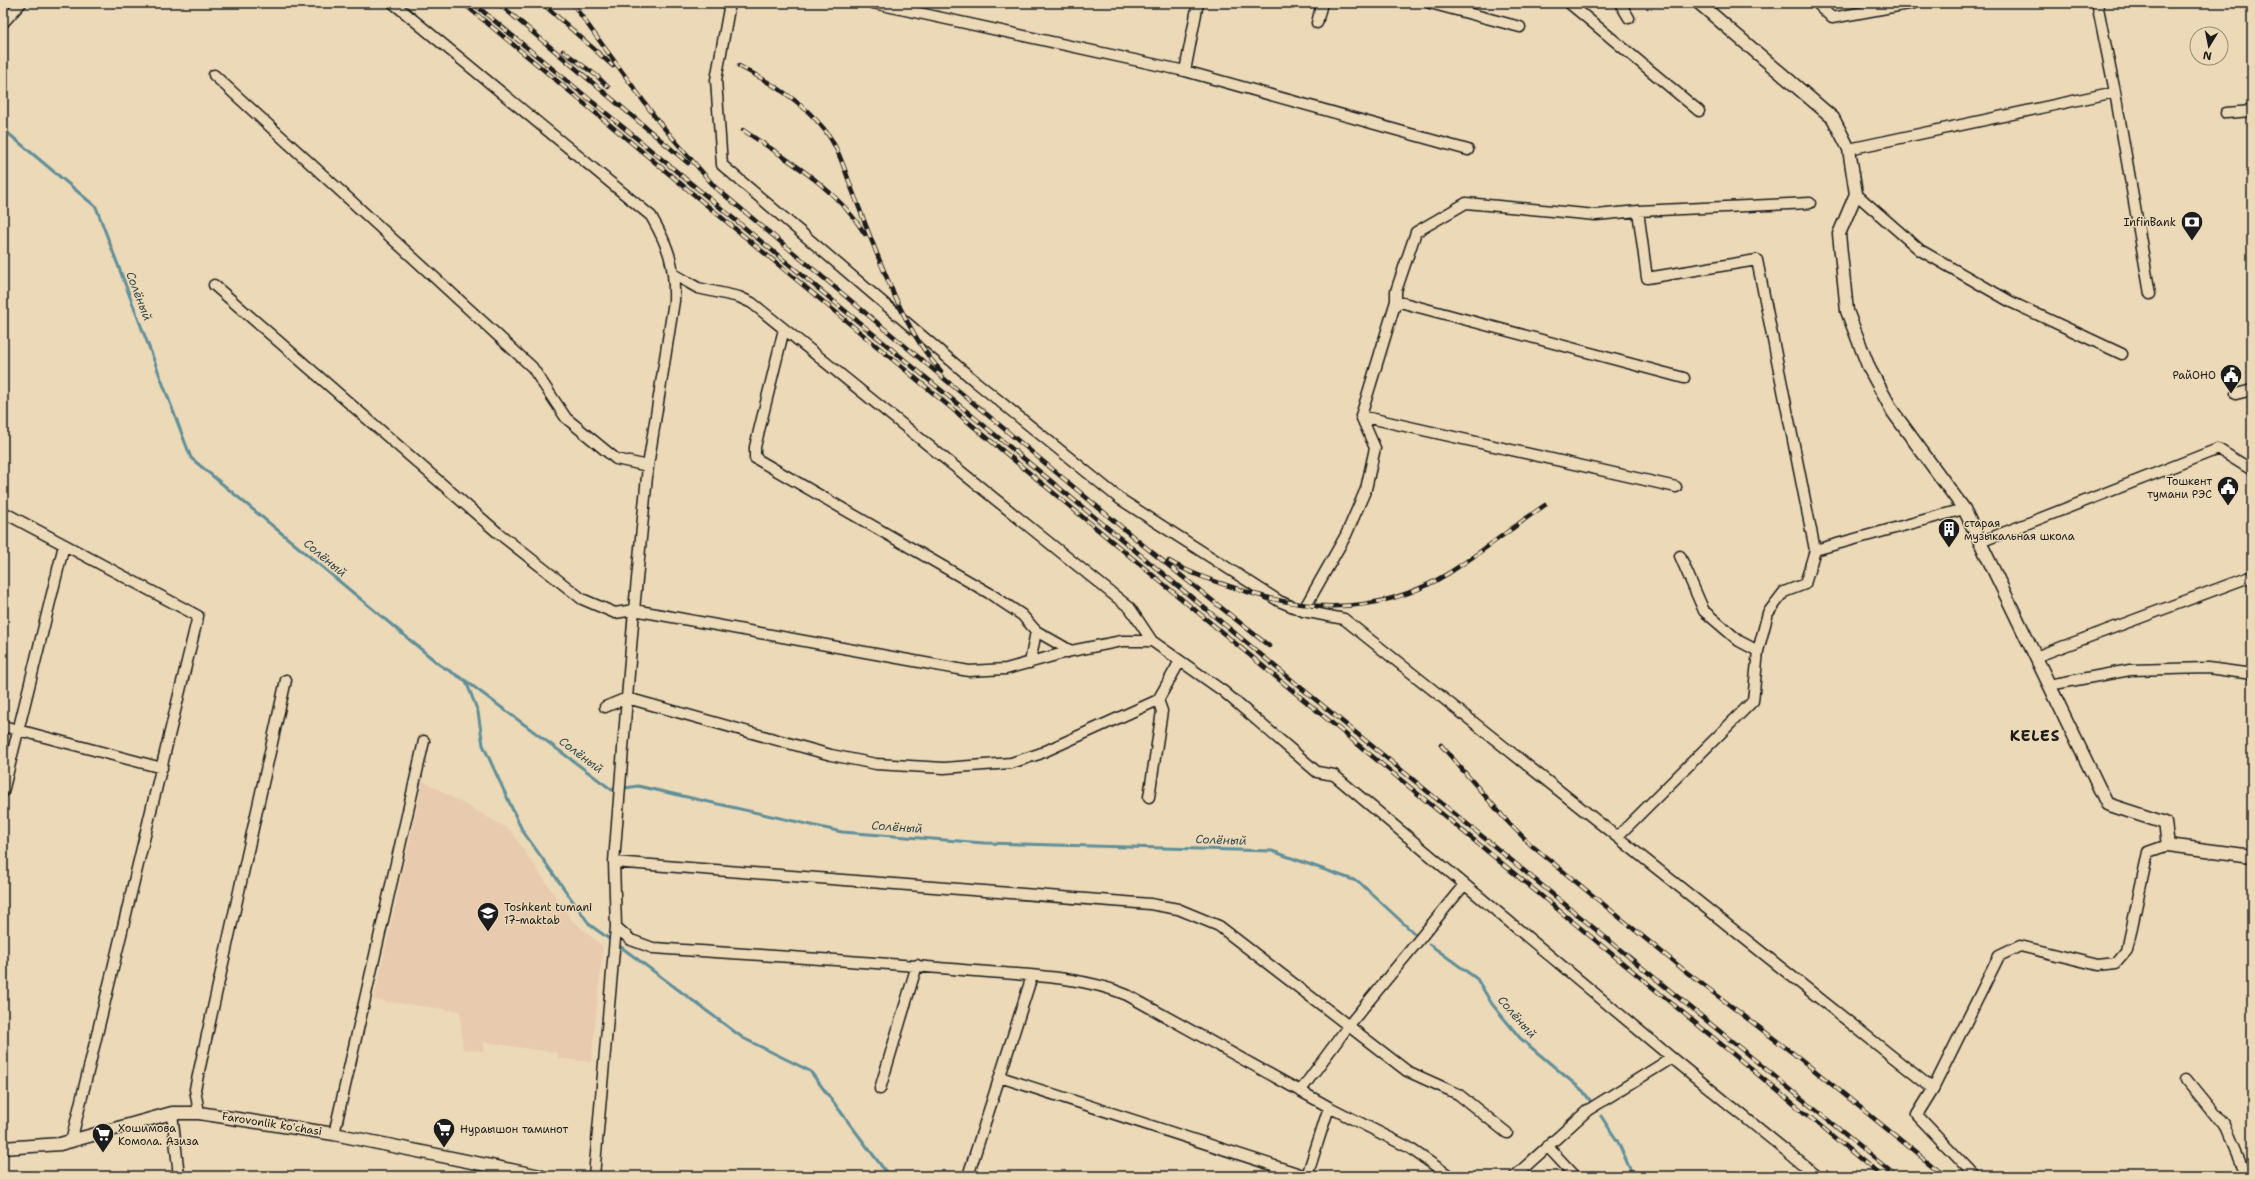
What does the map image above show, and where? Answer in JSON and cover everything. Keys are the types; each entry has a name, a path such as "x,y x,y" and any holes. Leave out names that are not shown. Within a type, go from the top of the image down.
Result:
{"street":[{"path":"3,23 21,3"},
{"path":"393,3 651,216 665,241 675,275 674,301 648,466 634,610 614,862 616,932 594,1176"},
{"path":"730,3 716,80 722,165 976,382 1120,499 1279,601 1303,611 1344,620 1934,1089"},
{"path":"872,3 1185,71 1468,150"},
{"path":"1185,71 1198,3"},
{"path":"1317,23 1322,3"},
{"path":"1430,3 1520,27"},
{"path":"1569,3 1699,110"},
{"path":"1620,3 1629,18"},
{"path":"1699,3 1833,118 1849,149 1856,194 1838,234 1847,311 1868,368 1893,412 1964,509 2107,804 2165,823 2168,844"},
{"path":"1817,3 1832,18 1914,3"},
{"path":"2097,3 2115,92 2150,294"},
{"path":"214,74 532,367 566,418 616,459 648,466"},
{"path":"1849,149 2115,92"},
{"path":"2226,113 2252,111"},
{"path":"1856,194 1920,250 2011,302 2122,354"},
{"path":"1303,611 1346,535 1366,489 1375,448 1361,416 1396,301 1396,291 1416,232 1466,203 1596,215 1638,211 1810,203"},
{"path":"1617,837 1753,701 1758,651 1768,613 1784,592 1805,584 1815,550 1757,260 1647,278 1638,211"},
{"path":"675,275 698,288 739,298 752,304 784,328 1130,608 1152,641 1223,691 1317,772 1334,775 1672,1058 1817,1176"},
{"path":"214,285 497,532 582,599 615,613 634,610 969,671 1006,669 1071,651 1122,641 1152,641"},
{"path":"1396,301 1684,378"},
{"path":"784,328 755,446 755,458 989,593 1022,616 1036,631 1071,651"},
{"path":"2236,394 2252,390"},
{"path":"1361,416 1676,487"},
{"path":"1980,542 2218,449 2252,470"},
{"path":"1815,550 1964,509"},
{"path":"3,512 198,616 70,1142"},
{"path":"3,792 64,545"},
{"path":"1680,556 1704,611 1739,641 1758,651"},
{"path":"2035,657 2252,576"},
{"path":"1030,662 1036,631"},
{"path":"605,707 627,698 831,755 876,764 944,768 1011,763 1039,754 1158,700 1180,661"},
{"path":"2049,684 2130,670 2208,668 2252,674"},
{"path":"199,1112 195,1089 286,680"},
{"path":"1149,797 1162,711 1158,700"},
{"path":"3,726 162,768"},
{"path":"334,1134 424,741"},
{"path":"1975,1176 1917,1115 1934,1089 1999,956 2020,946 2098,965 2116,962 2127,950 2148,852 2168,844 2252,856"},
{"path":"614,862 1150,904 1178,909 1219,926 1407,1071 1458,1094 1507,1133"},
{"path":"1301,1090 1349,1025 1464,885"},
{"path":"616,932 631,940 653,948 917,965 1032,976 1106,986 1127,995 1301,1090 1329,1107 1408,1147 1450,1176"},
{"path":"880,1088 917,965"},
{"path":"968,1176 1032,976"},
{"path":"1515,1176 1588,1110 1672,1058"},
{"path":"1000,1077 1307,1176 1329,1107"},
{"path":"2186,1079 2225,1127 2246,1176"},
{"name":"Farovonlik koʻchasi","path":"3,1148 70,1142 172,1113 199,1112 334,1134 540,1176"},
{"path":"172,1113 179,1176"},
{"path":"1547,1146 1575,1176"}],"shaded area":[{"name":"Toshkent tumani 17-maktab","path":"423,781 510,830 571,919 603,947 591,1062 558,1058 558,1053 484,1042 483,1051 463,1049 460,1011 374,1000"}],"waterway":[{"name":"Солёный","path":"3,129 96,207 191,458 440,665 466,681 612,790 638,786 842,832 984,843 1272,851 1359,882 1415,934"},
{"path":"466,681 478,712 483,745 522,830 590,925 612,941"},
{"path":"617,944 743,1038 810,1071 889,1176"},
{"name":"Солёный","path":"1429,944 1477,979 1492,1004 1520,1038 1583,1091 1592,1103"},
{"name":"Солёный","path":"1601,1116 1618,1142 1633,1176"}],"railway":[{"path":"463,3 1161,582 1881,1176"},
{"path":"473,3 1277,668 1896,1176"},
{"path":"498,3 688,163"},
{"path":"542,3 613,66"},
{"path":"572,3 658,121 715,187 1143,545 1269,646"},
{"path":"563,51 597,76 608,87"},
{"path":"739,66 785,93 806,109 829,136 841,159 890,286 914,333 927,354 941,371"},
{"path":"743,130 825,188 840,202 865,234"},
{"path":"1169,561 1188,571 1209,579 1276,600 1327,606 1352,606 1401,596 1425,586 1449,573 1473,557 1545,505"},
{"path":"1441,745 1506,820 1531,845 1685,971 1798,1057 1945,1176"}],"place":[{"name":"InfinBank","path":"2192,242"},
{"name":"РайОНО","path":"2231,394"},
{"name":"Тошкент тумани РЭС","path":"2228,506"},
{"name":"старая музыкальная школа","path":"1949,548"},
{"name":"Toshkent tumani 17-maktab","path":"488,932"},
{"name":"Нураышон таминот","path":"444,1148"},
{"name":"Хошимова Комола. Азиза","path":"103,1154"}],"district":[{"name":"KELES","path":"2035,736"}]}
